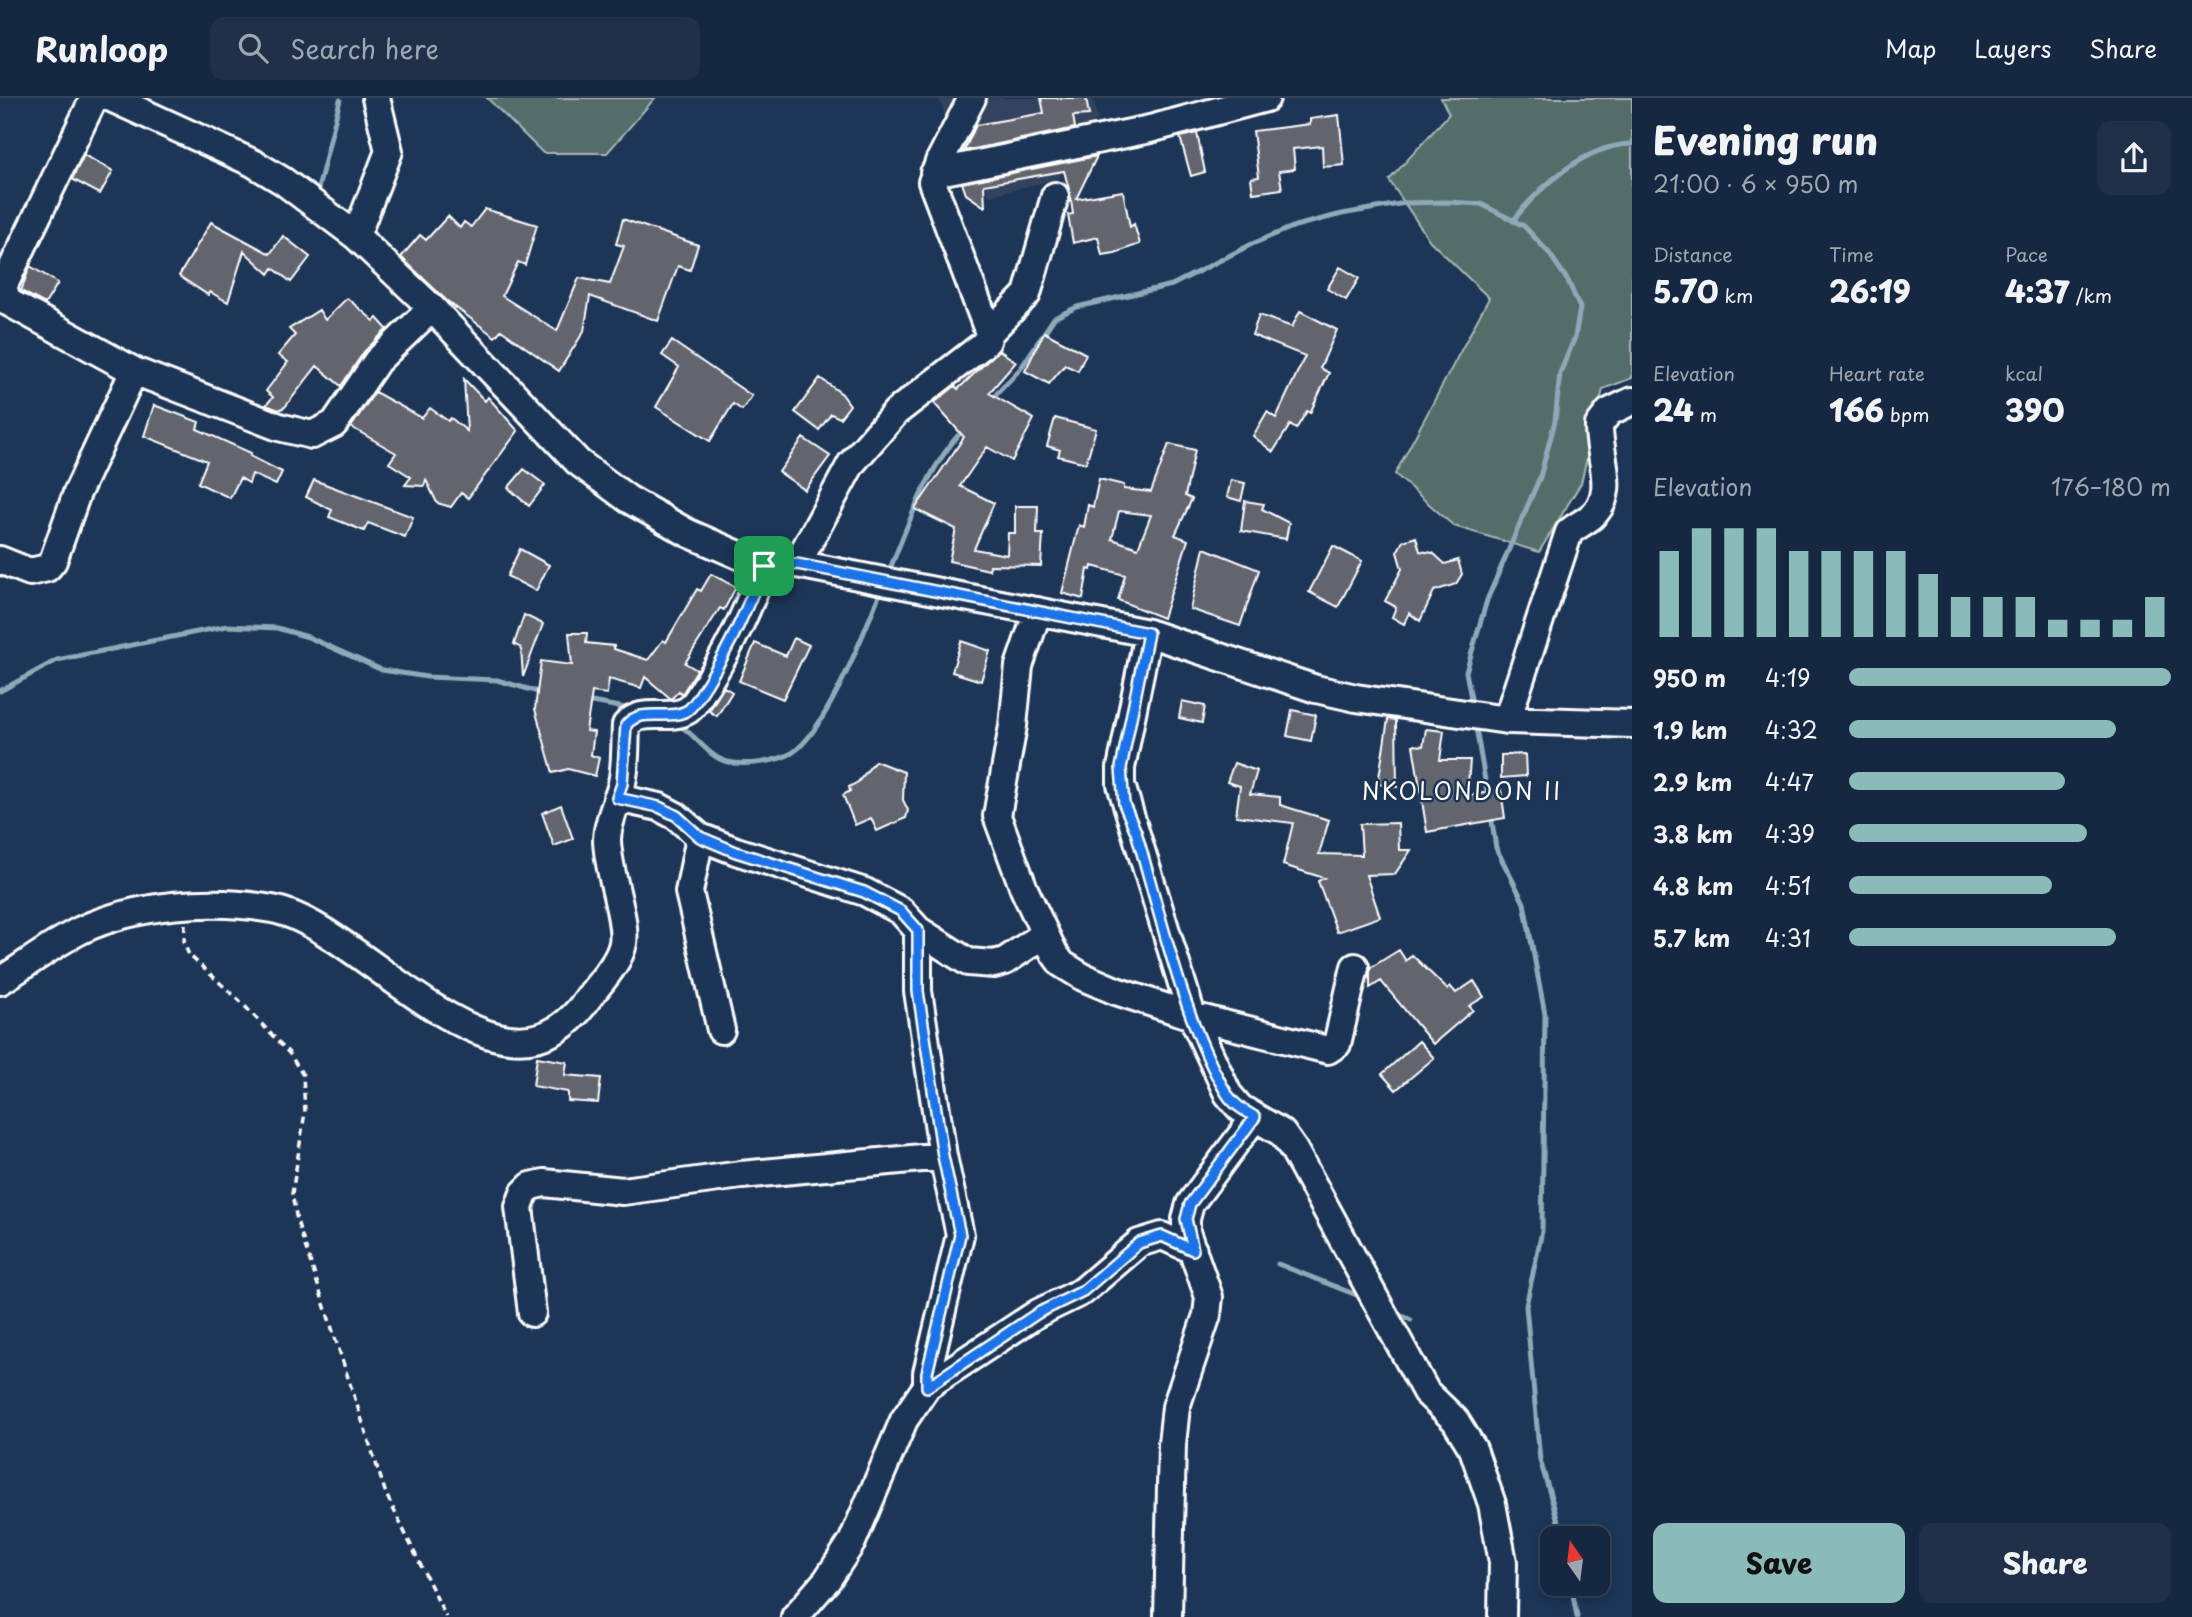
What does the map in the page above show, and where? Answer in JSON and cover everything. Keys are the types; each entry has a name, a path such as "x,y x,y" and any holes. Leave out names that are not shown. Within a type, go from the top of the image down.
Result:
{"street":[{"path":"94,98 6,280 4,295 8,302 134,371 279,427 319,434 334,424 377,361 432,308"},
{"path":"111,98 253,163 283,181 356,236 432,308 578,462 628,499 688,533 764,566 797,564 1148,633 1316,689 1356,698 1507,720 1632,724"},
{"path":"356,236 389,151 376,98"},
{"path":"797,564 851,464 896,412 988,341 989,333 935,193 934,173 972,98"},
{"path":"934,173 1150,129 1266,98"},
{"path":"989,333 1027,294 1055,196"},
{"path":"0,560 30,572 47,568 53,561 77,493 134,371"},
{"path":"1507,720 1569,532 1591,517 1604,499 1606,485 1599,425 1609,412 1632,401"},
{"path":"0,981 80,930 135,913 196,905 233,904 276,909 322,928 397,985 454,1019 509,1040 538,1039 564,1026 578,1012 619,956 623,942 607,840 610,816 622,784 626,725 641,716 679,713 694,705 737,635 764,566"},
{"path":"1038,611 1019,666 1013,726 997,816 1045,934 1062,964 1083,977 1192,1016 1328,1050 1337,1044 1355,967"},
{"path":"1148,633 1121,768 1121,785 1192,1016 1228,1094 1240,1108 1282,1133 1294,1150 1426,1392 1455,1420 1473,1449 1492,1504 1503,1562 1502,1617"},
{"path":"617,798 659,807 677,816 700,837 864,892 901,911 918,930 968,962 981,964 1005,961 1045,934"},
{"path":"700,837 689,892 721,1030"},
{"path":"918,930 918,991 943,1156 960,1235 927,1373 927,1387"},
{"path":"1168,1617 1172,1444 1176,1407 1207,1315 1209,1297 1186,1219 1190,1204 1255,1117"},
{"path":"532,1312 519,1207 524,1193 531,1186 544,1183 623,1191 741,1175 943,1156"},
{"path":"795,1617 827,1580 852,1542 904,1420 927,1387 1038,1313 1083,1291 1139,1243 1162,1236 1193,1250"}],"path":[{"path":"196,905 183,929 189,955 240,1001 289,1053 303,1075 305,1112 292,1194 297,1221 386,1494 446,1617"}],"shaded area":[{"path":"938,98 1093,98 1098,120 1060,147 1060,178 989,196 980,162 965,163"}],"green space":[{"path":"487,98 655,98 607,153 543,153"},
{"path":"1441,98 1632,98 1632,378 1603,389 1581,483 1539,552 1454,526 1395,474 1489,298 1430,241 1389,180 1449,114"}],"building":[{"path":"1041,98 1086,98 1089,115 1073,116 1075,128 964,151 976,125 1044,113"},
{"path":"1339,115 1344,165 1323,167 1322,146 1293,149 1295,169 1279,171 1282,189 1253,193 1251,178 1259,177 1253,131 1310,124 1310,119"},
{"path":"1197,133 1205,172 1191,176 1180,137"},
{"path":"84,155 113,171 100,194 72,179"},
{"path":"1097,156 1076,199 1123,191 1130,227 1134,224 1140,244 1115,253 1102,255 1098,237 1073,243 1068,215 1073,214 1064,171 984,185 985,207 966,194 962,183"},
{"path":"485,209 537,225 525,265 518,262 502,296 557,331 579,278 610,284 624,246 616,244 623,219 698,245 690,270 678,266 658,321 590,296 584,331 559,371 501,330 495,337 446,300 401,257 420,235 426,240 448,216 460,228 464,222 471,227"},
{"path":"211,222 270,254 283,236 310,257 291,282 273,268 269,274 244,251 228,302 210,292 208,295 179,276"},
{"path":"30,266 58,283 45,304 21,291"},
{"path":"1340,267 1359,278 1346,300 1327,289"},
{"path":"347,298 374,321 377,318 387,329 364,352 341,386 317,366 285,407 279,410 266,405 273,397 266,391 288,362 278,355 295,335 289,329 319,310 325,320"},
{"path":"1300,311 1337,330 1320,368 1329,373 1310,413 1307,411 1296,429 1290,425 1273,452 1253,436 1267,412 1276,418 1305,356 1252,335 1259,315 1292,327"},
{"path":"1044,332 1086,354 1078,371 1065,365 1049,384 1025,371"},
{"path":"672,341 752,396 742,410 733,404 710,441 656,407 679,367 662,355"},
{"path":"999,350 1016,362 989,393 1034,419 1012,461 987,447 960,486 994,503 974,549 1007,555 1008,533 1015,533 1015,506 1038,506 1037,534 1043,534 1041,566 990,565 989,570 949,561 956,529 915,509 964,437 934,403 955,386 958,389"},
{"path":"820,378 842,394 850,405 840,418 831,414 819,430 795,412"},
{"path":"464,379 485,401 488,397 518,431 468,498 461,493 451,507 437,503 426,480 424,486 405,485 411,477 389,463 396,453 351,427 375,392 422,418 430,408 448,421 451,418 467,431"},
{"path":"154,405 199,422 197,429 251,453 250,456 282,472 276,485 252,474 249,483 240,478 230,498 198,483 207,461 144,436"},
{"path":"1055,418 1096,429 1086,463 1058,456 1060,450 1047,446"},
{"path":"803,438 830,456 805,490 779,472"},
{"path":"1169,444 1195,450 1185,496 1192,499 1175,535 1188,540 1163,618 1118,600 1125,575 1092,566 1091,570 1088,569 1083,599 1062,593 1079,525 1084,527 1088,505 1093,507 1099,479 1124,485 1124,489 1151,492","holes":["1119,511 1151,515 1138,548 1112,539"]},
{"path":"524,469 545,485 529,506 508,488"},
{"path":"314,480 413,517 405,537 368,523 364,531 329,517 332,510 306,497"},
{"path":"1231,480 1245,483 1241,501 1227,497"},
{"path":"1245,501 1264,504 1262,509 1289,523 1286,539 1241,531"},
{"path":"1416,537 1420,551 1433,553 1445,564 1458,560 1462,574 1456,584 1434,591 1420,621 1409,613 1404,624 1392,617 1396,607 1385,601 1402,569 1397,552 1403,541"},
{"path":"1333,546 1362,561 1338,607 1309,592"},
{"path":"1204,548 1259,570 1240,626 1190,609"},
{"path":"520,549 549,565 536,591 507,576"},
{"path":"711,574 736,587 724,610 720,608 685,663 697,670 682,694 679,691 671,699 645,677 641,688 609,679 607,694 592,692 586,731 594,732 591,755 599,758 595,776 568,769 553,773 535,709 541,661 572,665 569,633 587,633 586,643 614,646 614,649 648,660 663,640 666,642 697,589 701,591"},
{"path":"524,615 543,624 523,677 521,648 514,644"},
{"path":"794,638 809,645 783,699 739,681 755,643 786,656"},
{"path":"961,641 990,651 981,681 952,672"},
{"path":"724,687 732,692 717,716 709,711"},
{"path":"1182,701 1205,706 1202,723 1179,718"},
{"path":"1292,710 1316,715 1311,741 1287,736"},
{"path":"1388,719 1396,720 1397,787 1378,784"},
{"path":"1426,729 1444,731 1440,760 1470,760 1467,796 1501,790 1505,818 1427,832 1413,745 1423,746"},
{"path":"1525,754 1526,776 1501,778 1501,755"},
{"path":"875,761 904,772 903,800 908,810 906,818 877,831 871,818 855,825 843,795 850,791 849,787 858,782"},
{"path":"1234,763 1257,771 1250,794 1280,797 1280,805 1329,820 1319,854 1362,855 1360,824 1398,823 1399,850 1411,850 1395,874 1366,875 1380,917 1337,932 1318,881 1324,878 1283,865 1293,823 1236,816 1240,786 1227,782"},
{"path":"561,805 573,839 554,846 542,813"},
{"path":"1399,950 1406,961 1412,955 1447,989 1450,986 1456,993 1474,981 1484,997 1469,1006 1473,1010 1433,1044 1381,981 1370,988 1370,968"},
{"path":"1419,1041 1434,1058 1396,1090 1382,1074"},
{"path":"537,1057 567,1062 565,1075 601,1078 598,1103 568,1101 568,1092 533,1086"}],"waterway":[{"path":"318,189 340,100"},
{"path":"1513,221 1536,194 1565,170 1597,152 1632,144"},
{"path":"991,400 1021,368 1054,318 1077,307 1172,285 1252,244 1295,226 1342,214 1405,203 1447,202 1481,204 1524,226 1549,253 1568,281 1580,308 1575,337 1560,373 1555,421 1540,477 1487,600 1466,672 1473,709"},
{"path":"887,576 928,480 938,462 963,430"},
{"path":"677,724 707,750 728,762 761,762 792,753 819,723 832,701 856,652 882,588"},
{"path":"0,691 57,660 227,626 277,628 308,637 382,670 427,677 497,680 542,693"},
{"path":"586,701 631,709"},
{"path":"1475,722 1488,798"},
{"path":"1491,815 1496,848 1524,903 1545,1014 1542,1231 1526,1306 1540,1460 1559,1526"},
{"path":"1278,1264 1364,1298"},
{"path":"1392,1311 1411,1320"},
{"path":"1573,1596 1577,1617"}],"district":[{"name":"NKOLONDON II","path":"1462,792"}],"route":[{"path":"797,564 1148,633 1121,768 1124,804 1136,832 1192,1016 1228,1094 1240,1108 1255,1117 1190,1204 1186,1232 1193,1250 1162,1236 1139,1243 1083,1291 1038,1313 927,1387 927,1373 960,1235 943,1156 918,991 918,930 901,911 864,892 808,872 736,852 700,837 677,816 659,807 617,798 622,784 626,725 641,716 686,712 694,705 737,635 764,566 797,564"}]}
